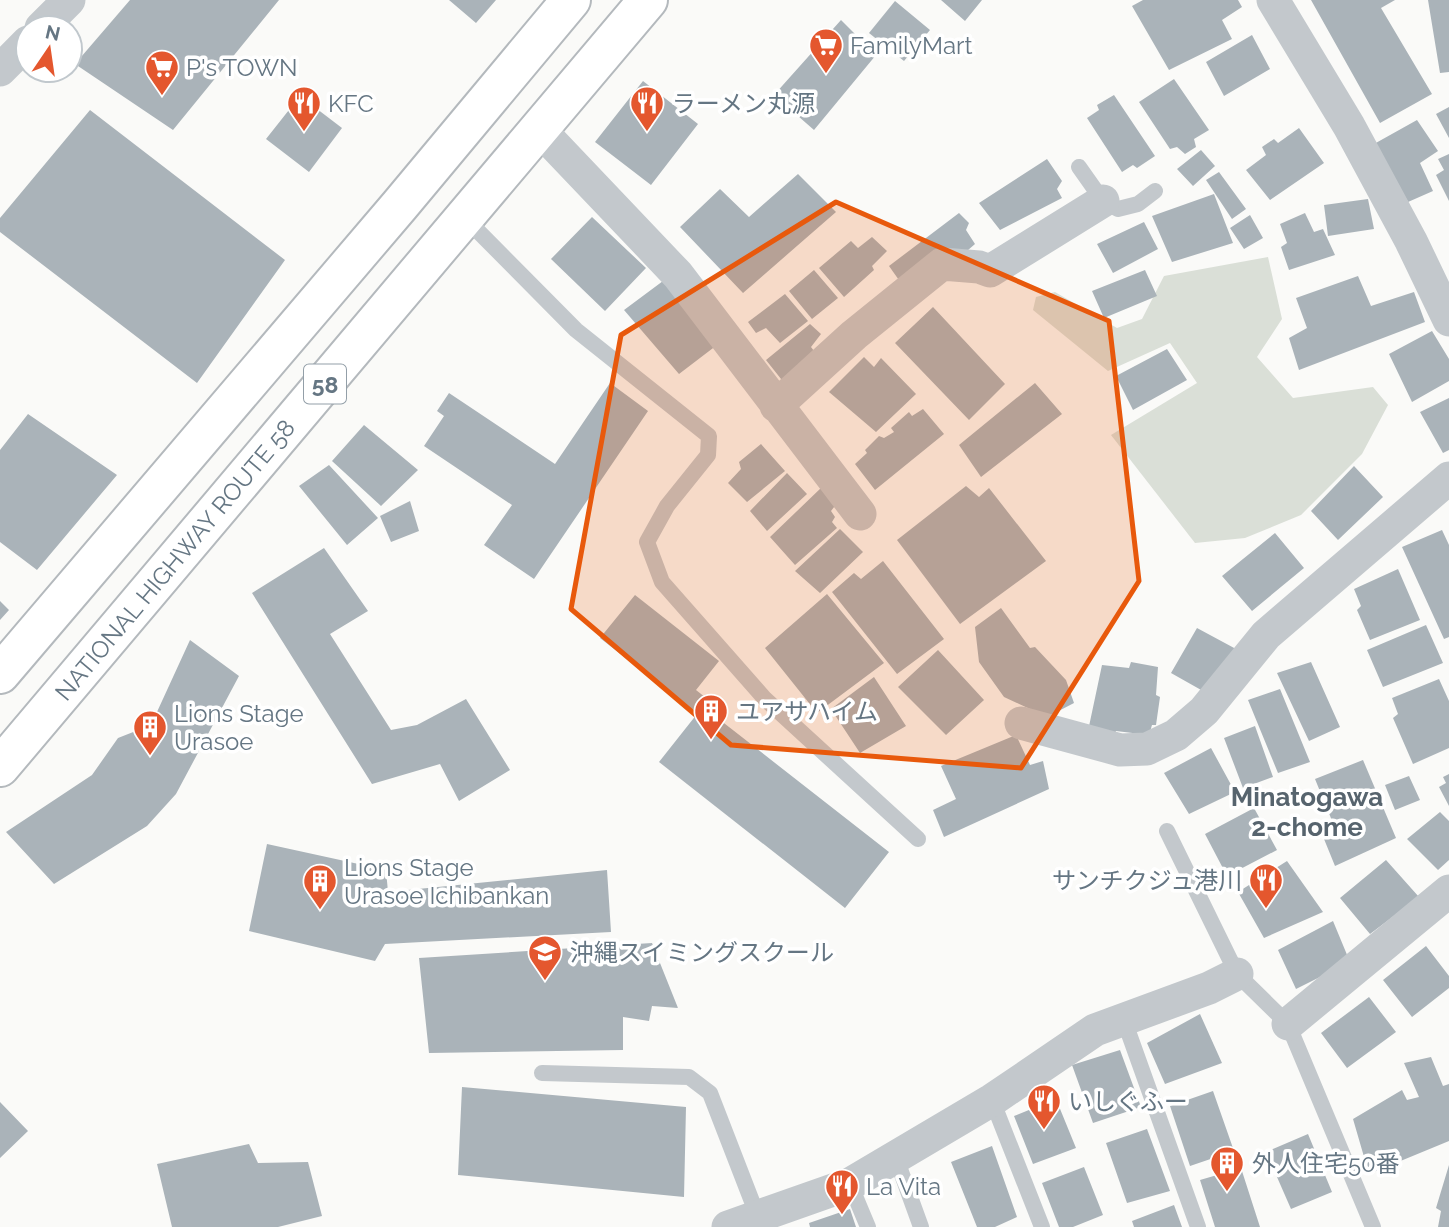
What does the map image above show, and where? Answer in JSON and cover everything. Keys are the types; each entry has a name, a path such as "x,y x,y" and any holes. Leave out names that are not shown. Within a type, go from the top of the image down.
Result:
{"highway":[{"name":"58","path":"0,674 571,0"},
{"name":"NATIONAL HIGHWAY ROUTE 58","path":"0,767 649,0"}],"street":[{"path":"55,14 69,0"},
{"path":"1273,0 1349,126 1411,241 1449,320"},
{"path":"0,71 14,56"},
{"path":"540,130 678,275 860,514"},
{"path":"776,406 854,335 942,264 979,267 990,271 1103,201"},
{"path":"1021,723 1120,750 1147,749 1175,735 1204,711 1266,635 1449,478"},
{"path":"1289,1024 1449,891"},
{"path":"743,1222 850,1184 992,1100 1095,1030 1209,988 1237,974"}],"lane":[{"path":"1079,167 1103,201 1118,209 1138,204 1155,191"},
{"path":"466,218 576,330 709,436 708,455 667,506 647,542 662,582 765,699 918,838"},
{"path":"1167,831 1237,974 1289,1024 1373,1227"},
{"path":"1124,1020 1198,1227"},
{"path":"542,1073 689,1077 710,1093 743,1222"},
{"path":"992,1100 1042,1227"},
{"path":"896,1158 921,1227"},
{"path":"850,1184 868,1227"}],"highlighted area":[{"path":"836,202 1109,321 1139,581 1021,768 731,745 571,609 621,335"}],"shaded area":[{"path":"1268,257 1282,319 1257,357 1293,398 1373,387 1388,405 1362,454 1301,515 1245,538 1195,543 1111,435 1197,383 1170,343 1108,371 1033,310 1036,297 1055,292 1117,328 1142,319 1164,276"}],"building":[{"name":"P's TOWN","path":"130,0 279,0 173,130 84,70 84,54"},
{"path":"449,0 496,0 476,23"},
{"path":"941,0 982,0 965,21"},
{"path":"1143,0 1238,0 1242,7 1222,20 1232,39 1169,70 1132,6"},
{"path":"1311,0 1395,0 1381,8 1432,94 1380,123"},
{"path":"1428,0 1449,0 1449,72 1440,73"},
{"path":"895,1 930,30 904,61 869,33"},
{"name":"FamilyMart","path":"841,20 876,55 814,130 774,95"},
{"path":"1252,35 1270,69 1224,96 1206,62"},
{"path":"1174,79 1209,130 1194,139 1196,147 1185,154 1177,147 1170,149 1139,102"},
{"name":"ラーメン丸源","path":"643,81 698,124 651,185 595,142"},
{"path":"1114,95 1155,156 1137,168 1133,165 1122,172 1087,118 1099,110 1097,105"},
{"name":"KFC","path":"300,96 342,128 309,172 266,139"},
{"path":"1449,107 1449,138 1436,114"},
{"path":"90,110 285,260 197,383 0,232 0,218"},
{"path":"1417,120 1438,151 1420,163 1433,191 1408,202 1374,144"},
{"path":"1299,128 1324,163 1270,200 1246,170 1266,155 1262,147 1274,139 1278,143"},
{"path":"1201,150 1215,166 1193,186 1177,169"},
{"path":"1449,154 1449,201 1436,175 1444,170 1438,159"},
{"path":"1047,159 1062,181 1057,189 1062,198 1000,230 979,203"},
{"path":"1219,172 1246,209 1232,219 1206,180"},
{"path":"798,174 836,212 743,293 680,227 720,189 749,217"},
{"path":"1214,194 1233,243 1172,262 1152,216"},
{"path":"1368,199 1374,229 1328,236 1324,205"},
{"path":"959,213 969,223 966,230 975,244 960,257 901,283 889,266"},
{"path":"1305,213 1314,232 1323,229 1335,255 1289,270 1281,247 1287,243 1280,224"},
{"path":"1250,215 1263,238 1244,249 1230,228"},
{"path":"592,217 646,268 605,311 551,259"},
{"path":"1144,222 1158,249 1113,273 1097,244"},
{"path":"872,237 887,251 872,266 874,270 844,297 819,268 851,241 858,248"},
{"path":"814,270 838,298 812,319 789,291"},
{"path":"1145,270 1157,296 1104,318 1092,291"},
{"path":"1358,276 1371,306 1414,292 1425,322 1299,370 1289,338 1307,328 1296,298"},
{"path":"663,281 717,345 679,374 624,310"},
{"path":"785,294 808,321 780,343 766,328 756,333 748,322"},
{"path":"933,307 1005,384 969,420 895,343"},
{"path":"810,324 821,334 811,347 817,355 785,384 766,360"},
{"path":"1432,331 1449,359 1449,381 1412,402 1389,354"},
{"path":"1167,349 1187,380 1133,410 1116,376"},
{"path":"864,357 874,367 881,358 916,394 876,432 829,392"},
{"path":"610,383 648,411 534,579 484,545 512,505 424,446 444,416 437,411 449,393 555,464"},
{"path":"1035,383 1062,414 981,477 959,445"},
{"path":"1449,398 1449,450 1443,453 1420,412"},
{"path":"923,409 944,434 875,490 855,464 879,436 884,438 894,432 891,428 909,412 912,416"},
{"path":"28,414 117,475 37,570 0,542 0,450"},
{"path":"364,425 418,470 381,506 332,461"},
{"path":"761,444 785,471 747,502 728,483 741,469 739,462"},
{"path":"329,465 378,518 347,545 299,486"},
{"path":"1354,466 1383,497 1338,540 1311,511"},
{"path":"787,473 807,494 767,531 750,511"},
{"path":"966,486 979,497 989,488 1046,561 960,624 897,540"},
{"path":"822,487 837,503 831,511 835,517 832,522 837,528 795,565 770,537"},
{"path":"410,501 419,531 391,542 380,516"},
{"path":"840,529 863,552 820,593 795,571"},
{"path":"1442,530 1449,545 1449,637 1444,639 1402,547"},
{"path":"1275,533 1304,568 1252,611 1222,576"},
{"path":"324,548 368,611 330,634 391,730 417,725 466,699 510,770 459,801 440,764 372,784 252,593"},
{"path":"883,561 944,639 897,674 832,592 854,573 861,579"},
{"path":"1398,569 1420,620 1370,640 1357,610 1361,606 1354,589"},
{"path":"827,594 884,663 817,713 765,648"},
{"name":"ユアサハイム","path":"635,595 719,661 696,690 725,713 720,720 889,852 845,908 659,762 697,714 600,638"},
{"path":"0,601 9,610 0,620"},
{"path":"1001,608 1030,648 1035,647 1066,680 1074,703 1047,717 1004,697 979,662 975,627"},
{"path":"1426,625 1443,663 1383,687 1367,650"},
{"path":"1197,628 1236,649 1210,695 1171,673"},
{"name":"Lions Stage Urasoe","path":"190,640 239,676 176,794 147,826 54,884 6,832 92,775 118,738 151,725"},
{"path":"938,650 984,700 946,735 898,687"},
{"path":"1131,662 1158,667 1156,695 1160,697 1156,725 1152,725 1149,735 1116,731 1113,737 1088,731 1102,665 1129,668"},
{"path":"1311,662 1340,727 1309,741 1277,673"},
{"path":"874,677 906,726 860,753 831,709"},
{"path":"1439,679 1449,701 1449,748 1413,764 1393,718 1398,714 1392,698"},
{"path":"1280,689 1310,762 1278,773 1248,700"},
{"path":"1255,726 1273,777 1243,788 1224,738"},
{"path":"1016,735 1030,765 1043,761 1049,789 944,837 933,810 956,799 941,766"},
{"path":"1211,748 1235,792 1189,814 1164,773"},
{"path":"1363,760 1396,838 1335,866 1324,839 1337,833 1315,779"},
{"path":"1449,774 1449,806 1439,787 1446,783 1443,777"},
{"path":"1409,776 1420,800 1395,810 1385,785"},
{"path":"1254,808 1277,850 1227,876 1205,834"},
{"path":"1440,812 1449,821 1449,860 1438,870 1407,839"},
{"path":"267,844 386,870 388,892 607,870 611,932 385,944 375,961 249,931"},
{"path":"1386,860 1419,897 1370,934 1340,898"},
{"path":"1287,861 1323,912 1264,938 1238,892"},
{"path":"1333,921 1350,962 1296,989 1278,950"},
{"name":"沖縄スイミングスクール","path":"652,943 678,1008 652,1006 649,1021 623,1017 623,1050 429,1053 419,958"},
{"path":"1426,946 1449,976 1449,988 1412,1017 1383,980"},
{"path":"1369,997 1396,1032 1347,1068 1321,1033"},
{"path":"1200,1014 1222,1063 1165,1084 1147,1043"},
{"path":"1120,1050 1141,1107 1093,1123 1072,1065"},
{"path":"1431,1057 1443,1086 1449,1084 1449,1141 1369,1174 1353,1119 1402,1090 1407,1100 1419,1097 1404,1063"},
{"path":"462,1087 686,1107 684,1197 458,1175"},
{"path":"1213,1091 1234,1151 1190,1166 1170,1106"},
{"path":"1056,1099 1076,1148 1033,1164 1014,1116"},
{"path":"0,1102 28,1131 0,1158"},
{"path":"1147,1129 1170,1191 1127,1203 1106,1143"},
{"path":"1308,1134 1332,1192 1291,1209 1266,1152"},
{"path":"249,1144 258,1163 308,1162 322,1216 278,1227 172,1227 157,1164"},
{"path":"992,1146 1017,1217 995,1227 977,1227 951,1162"},
{"path":"1449,1165 1449,1227 1438,1227 1441,1211 1436,1208"},
{"path":"1084,1167 1103,1215 1073,1227 1059,1227 1042,1183"},
{"name":"外人住宅50番","path":"1241,1168 1260,1227 1215,1227 1200,1180"},
{"path":"1174,1205 1182,1227 1134,1227 1132,1221"},
{"name":"La Vita","path":"850,1209 856,1227 810,1227 809,1223"}],"place":[{"name":"FamilyMart","path":"826,75"},
{"name":"P's TOWN","path":"162,97"},
{"name":"KFC","path":"304,133"},
{"name":"ラーメン丸源","path":"647,133"},
{"name":"ユアサハイム","path":"711,741"},
{"name":"Lions Stage Urasoe","path":"150,757"},
{"name":"サンチクジュ港川","path":"1266,910"},
{"name":"Lions Stage Urasoe Ichibankan","path":"320,911"},
{"name":"沖縄スイミングスクール","path":"545,982"},
{"name":"いしぐふー","path":"1044,1131"},
{"name":"外人住宅50番","path":"1227,1193"},
{"name":"La Vita","path":"842,1216"}],"district":[{"name":"Minatogawa 2-chome","path":"1307,812"}]}
